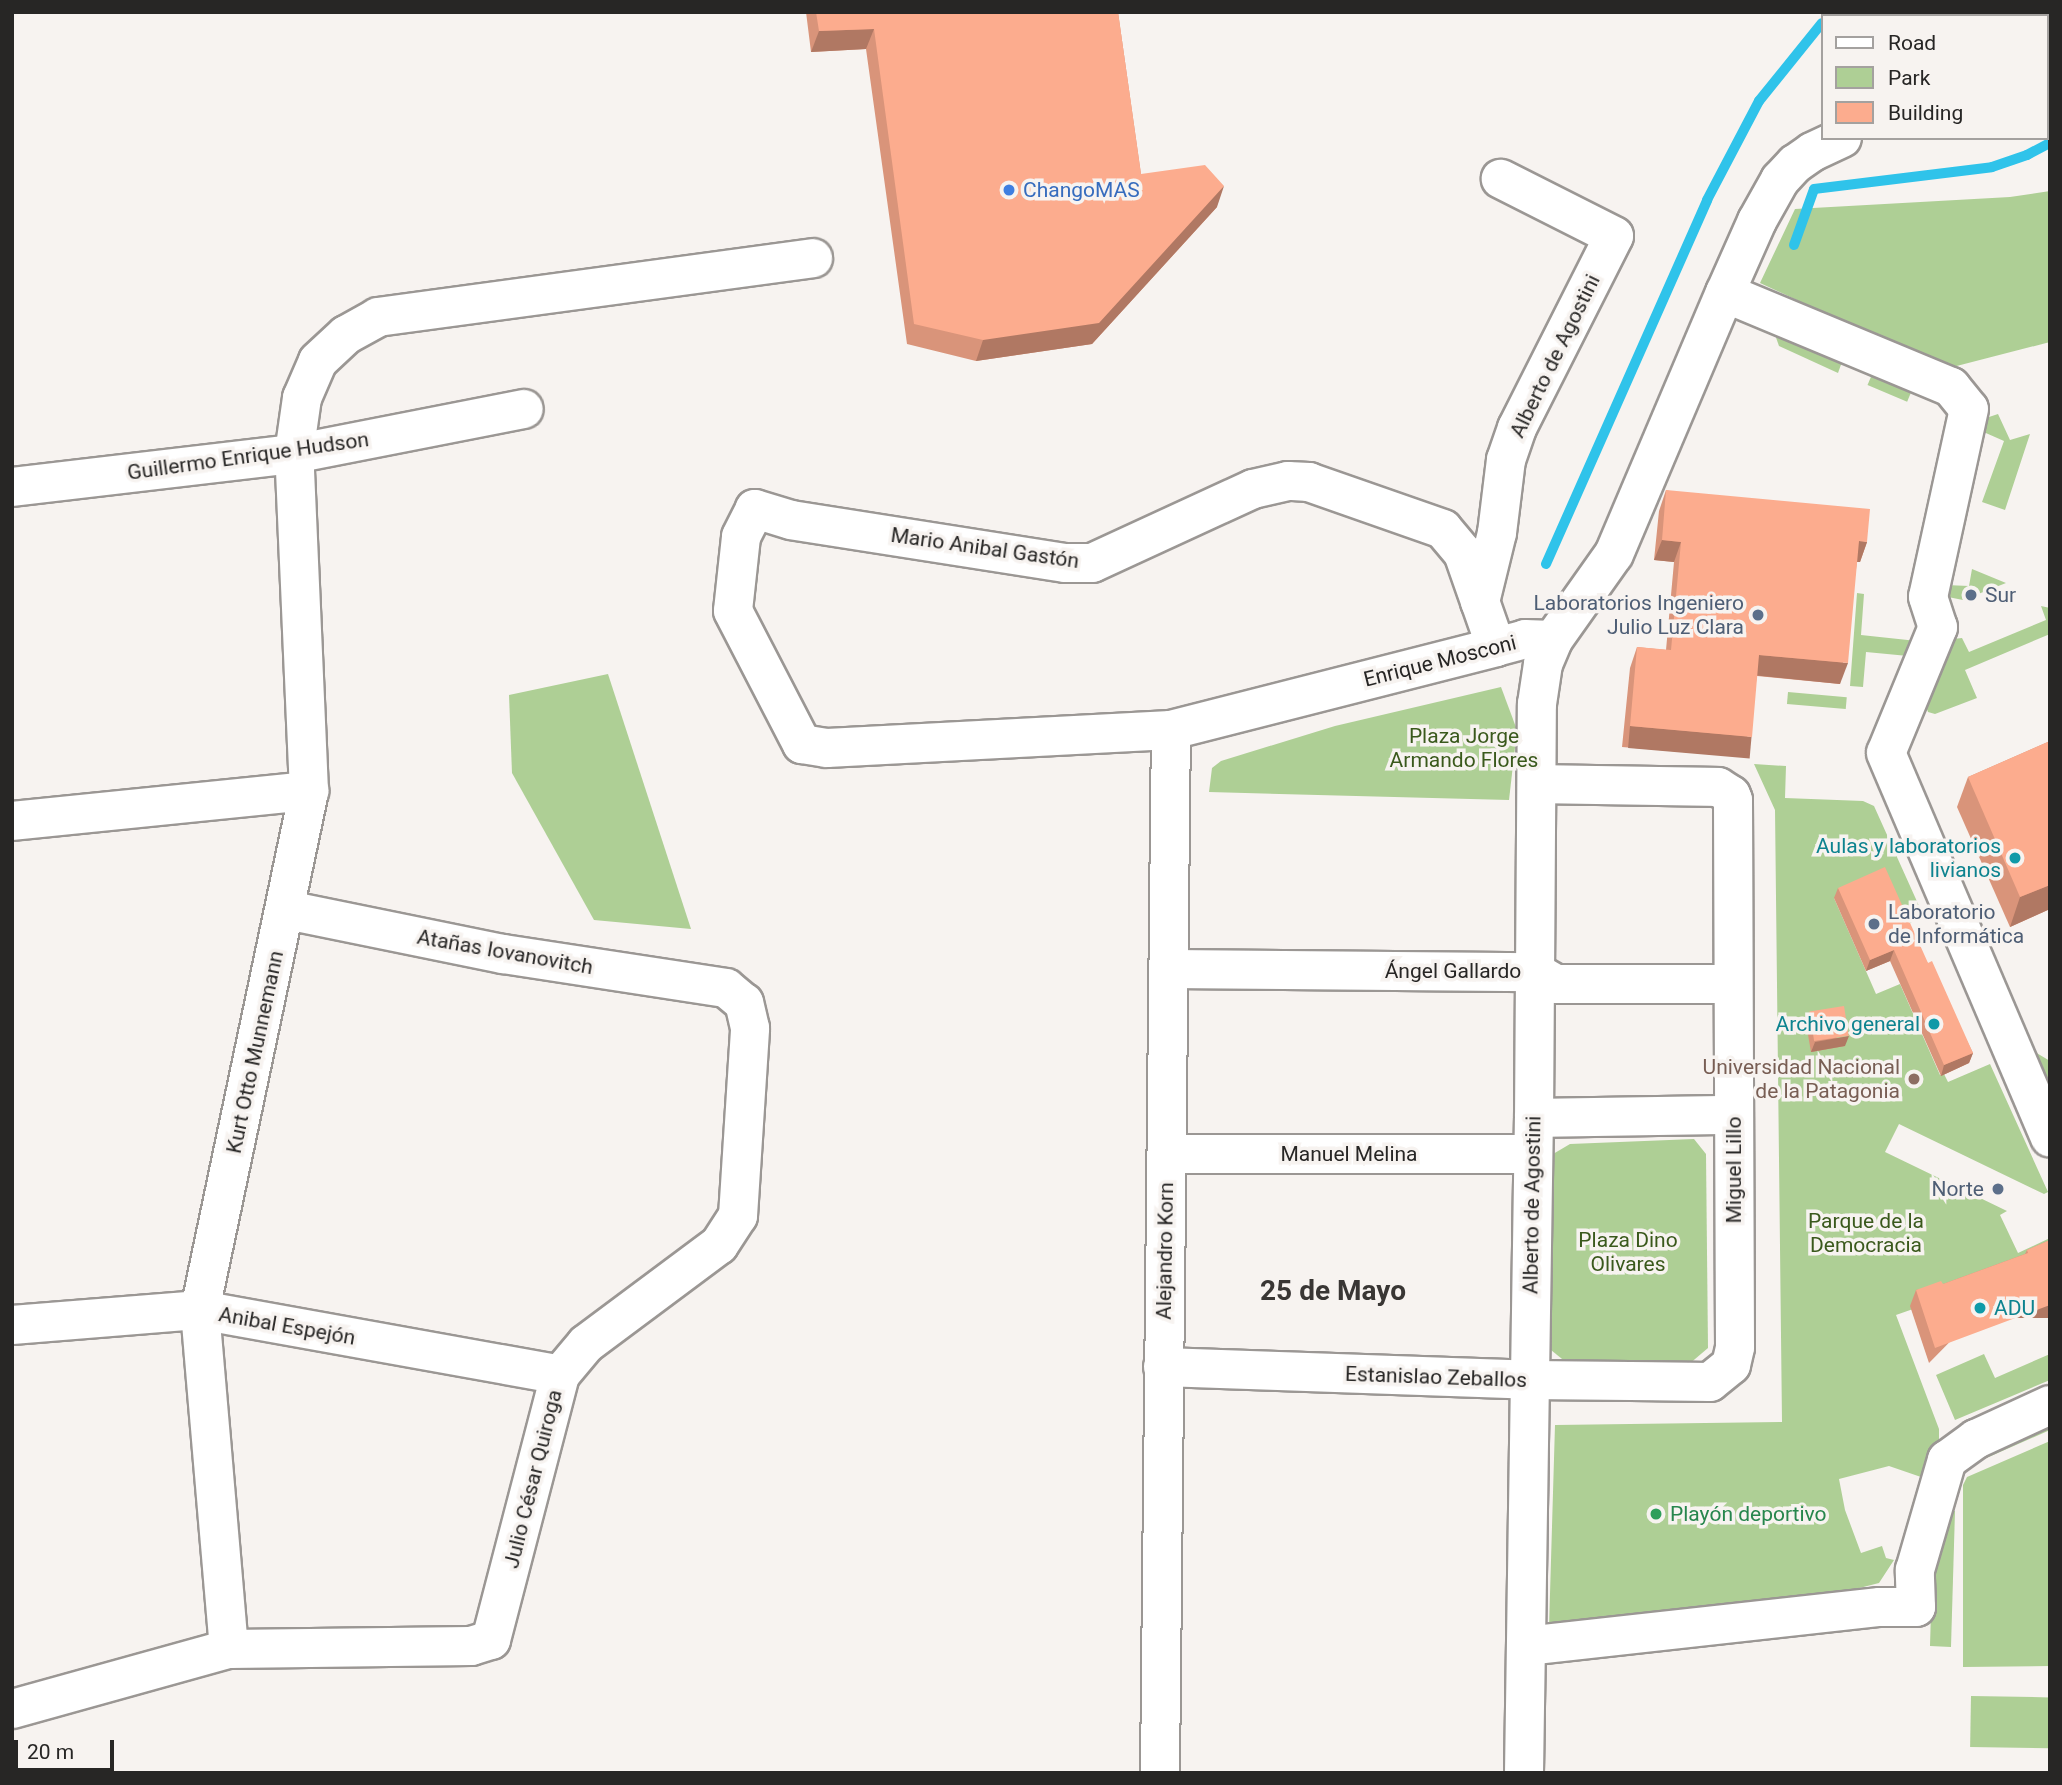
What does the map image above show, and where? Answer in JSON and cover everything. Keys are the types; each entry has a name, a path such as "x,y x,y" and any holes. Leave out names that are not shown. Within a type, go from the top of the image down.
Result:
{"street":[{"path":"1553,640 1614,554 1725,293 1757,221 1780,180 1795,164 1812,152 1838,140"},
{"name":"Alberto de Agostini","path":"1480,602 1497,533 1506,460 1517,428 1614,236 1501,179"},
{"name":"Kurt Otto Munnemann","path":"229,1649 200,1310 309,791 294,454 302,398 318,361 346,335 378,317 813,258"},
{"path":"1725,293 1951,387 1969,409 1928,597 1938,627 1886,753 2050,1138"},
{"name":"Guillermo Enrique Hudson","path":"12,487 294,454 524,409"},
{"name":"Mario Anibal Gastón","path":"827,748 802,744 733,611 741,537 755,509 791,520 1065,563 1092,562 1253,489 1287,481 1309,482 1443,529 1463,553 1496,647"},
{"name":"Enrique Mosconi","path":"827,748 1171,730 1525,639 1553,640"},
{"name":"Alberto de Agostini","path":"1524,1773 1537,704 1544,664 1553,640"},
{"name":"Alejandro Korn","path":"1160,1773 1163,1367 1171,969 1171,730"},
{"name":"Miguel Lillo","path":"1537,784 1718,787 1731,795 1733,800 1735,1347 1731,1366 1710,1382"},
{"path":"12,821 309,791"},
{"name":"Atañas Iovanovitch","path":"286,910 503,954 726,988"},
{"name":"Ángel Gallardo","path":"1171,969 1535,972 1556,984 1733,984"},
{"name":"Julio César Quiroga","path":"229,1649 471,1646 491,1640 560,1375 586,1344 719,1245 738,1216 750,1028 744,1003 726,988"},
{"name":"Manuel Melina","path":"1167,1154 1533,1136 1734,1115"},
{"name":"Anibal Espejón","path":"12,1325 200,1310 560,1375"},
{"name":"Estanislao Zeballos","path":"1163,1367 1530,1380 1710,1382"},
{"path":"1526,1646 1880,1607 1916,1607 1915,1570 1947,1460 1976,1438 2050,1405"},
{"path":"12,1709 229,1649"}],"green space":[{"path":"2050,191 2050,342 1945,369 1760,283 1795,209 2010,197"},
{"path":"1773,329 1843,359 1838,373 1779,346"},
{"path":"1873,372 1913,389 1907,402 1868,385"},
{"path":"1998,414 2010,440 2030,434 2005,510 1982,502 2004,441 1979,430 1986,418"},
{"path":"1972,569 2006,583 1963,600 1948,597 1946,585 1969,586"},
{"path":"1857,593 1864,594 1861,635 1917,641 1908,656 1866,652 1863,687 1850,686"},
{"path":"2041,606 2050,608 2050,634 1965,670 1977,698 1935,714 1928,712 1924,701 1953,639 1962,638 1969,652 2046,620"},
{"path":"608,674 691,929 594,920 512,773 509,695"},
{"name":"Plaza Jorge Armando Flores","path":"1501,687 1517,730 1509,800 1209,792 1212,768 1221,761 1335,726"},
{"path":"1788,692 1847,697 1846,709 1787,704"},
{"name":"Parque de la Democracia","path":"1754,764 1786,766 1785,798 1863,801 1874,806 1924,917 1910,923 1834,898 1876,994 1900,984 1940,1075 1944,1074 1948,1082 1990,1064 2048,1192 2044,1194 1899,1124 1885,1152 2007,1211 2000,1215 2018,1253 2050,1238 2050,1261 1896,1315 1939,1429 1939,1445 1921,1477 1889,1466 1839,1479 1845,1510 1861,1553 1882,1546 1886,1558 1894,1560 1879,1583 1828,1596 1549,1628 1555,1425 1782,1422 1775,810"},
{"path":"2030,1049 2050,1061 2050,1111"},
{"name":"Plaza Dino Olivares","path":"1694,1139 1706,1154 1708,1348 1688,1365 1567,1363 1551,1350 1548,1157 1570,1144"},
{"path":"1984,1354 1995,1378 2050,1354 2050,1380 1955,1420 1936,1375"},
{"path":"2050,1417 2050,1430 1957,1471"},
{"path":"2050,1441 2050,1666 1963,1667 1963,1485 1967,1477"},
{"path":"1944,1508 1955,1511 1951,1647 1930,1646 1932,1578"},
{"path":"1971,1696 2050,1697 2049,1748 1970,1747"}],"building":[{"name":"ChangoMAS","path":"816,12 1118,12 1141,174 1205,165 1224,186 1099,323 983,340 914,324 874,29 819,31"},
{"name":"Laboratorios Ingeniero Julio Luz Clara","path":"1666,490 1870,509 1867,542 1859,541 1848,663 1759,655 1752,737 1630,726 1637,647 1671,650 1681,542 1662,540"},
{"name":"Aulas y laboratorios livianos","path":"2050,741 2050,885 2020,897 1968,777"},
{"path":"1885,867 1928,963 1932,961 1973,1053 1944,1065 1894,950 1870,960 1838,888"},
{"path":"1844,1006 1849,1036 1814,1041 1809,1011"},
{"name":"ADU","path":"2050,1240 2050,1305 1935,1348 1916,1290 1941,1281 1943,1284 2028,1253 2027,1250"}],"waterway":[{"path":"1546,564 1707,200 1759,101 1820,25"},
{"path":"1794,245 1814,189 1992,167 2027,155 2050,143"}],"place":[{"name":"ChangoMAS","path":"1009,190"},
{"name":"Sur","path":"1971,595"},
{"name":"Laboratorios Ingeniero Julio Luz Clara","path":"1758,615"},
{"name":"Aulas y laboratorios livianos","path":"2015,858"},
{"name":"Laboratorio de Informática","path":"1874,924"},
{"name":"Archivo general","path":"1934,1024"},
{"name":"Universidad Nacional de la Patagonia","path":"1914,1079"},
{"name":"Norte","path":"1998,1189"},
{"name":"ADU","path":"1980,1308"},
{"name":"Playón deportivo","path":"1656,1514"}],"district":[{"name":"25 de Mayo","path":"1333,1291"}]}
